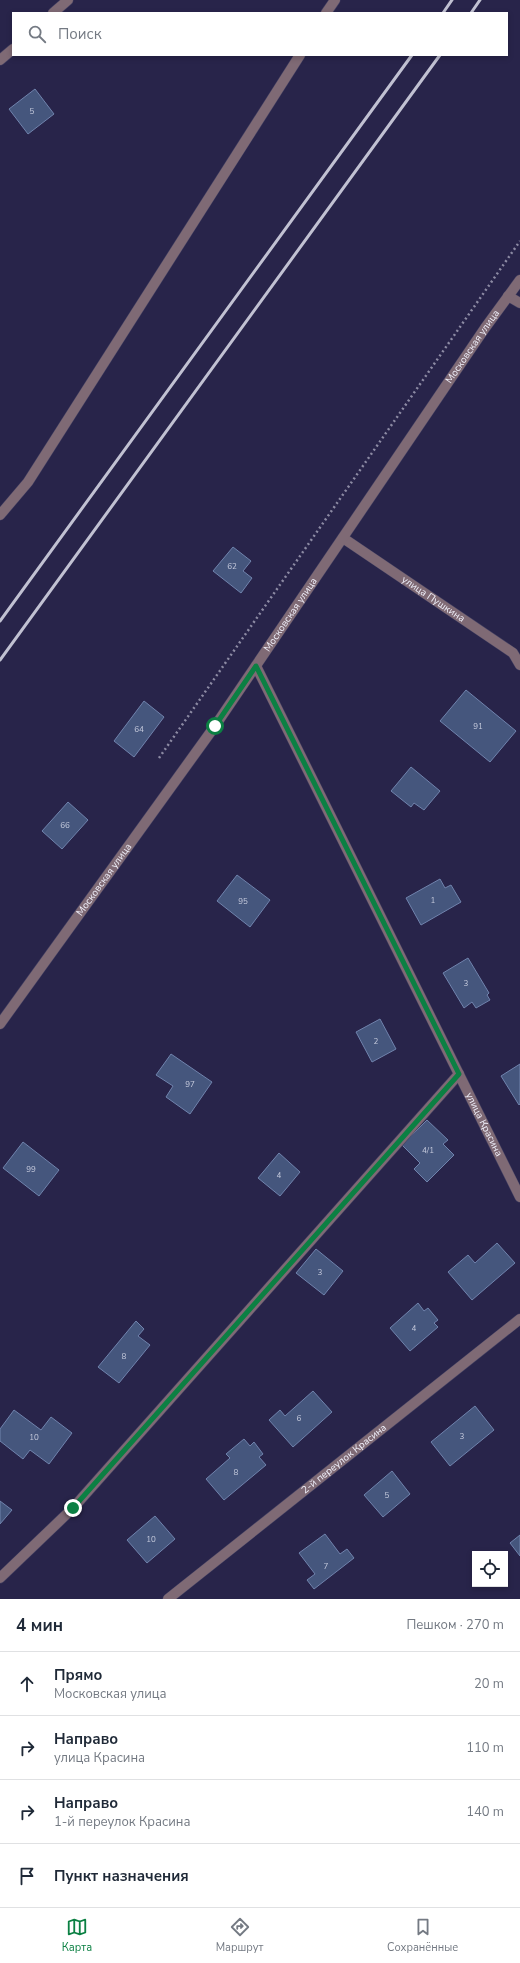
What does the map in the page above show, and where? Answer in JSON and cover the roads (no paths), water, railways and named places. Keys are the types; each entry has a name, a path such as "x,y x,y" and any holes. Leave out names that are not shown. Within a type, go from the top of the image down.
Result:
{"street":[{"path":"54,12 68,0"},
{"path":"327,12 335,0"},
{"path":"0,60 12,50"},
{"path":"0,516 28,482 299,56"},
{"name":"Московская улица","path":"0,1024 211,732 520,280"},
{"path":"508,296 520,303"},
{"name":"улица Пушкина","path":"343,538 512,653 520,665"},
{"name":"улица Красина","path":"256,666 520,1197"},
{"path":"0,1578 73,1508 459,1074"},
{"name":"2-й переулок Красина","path":"168,1599 520,1319"}],"railway":[{"path":"444,12 452,0"},
{"path":"472,12 480,0"},
{"path":"0,621 411,56"},
{"path":"0,660 439,56"}]}
